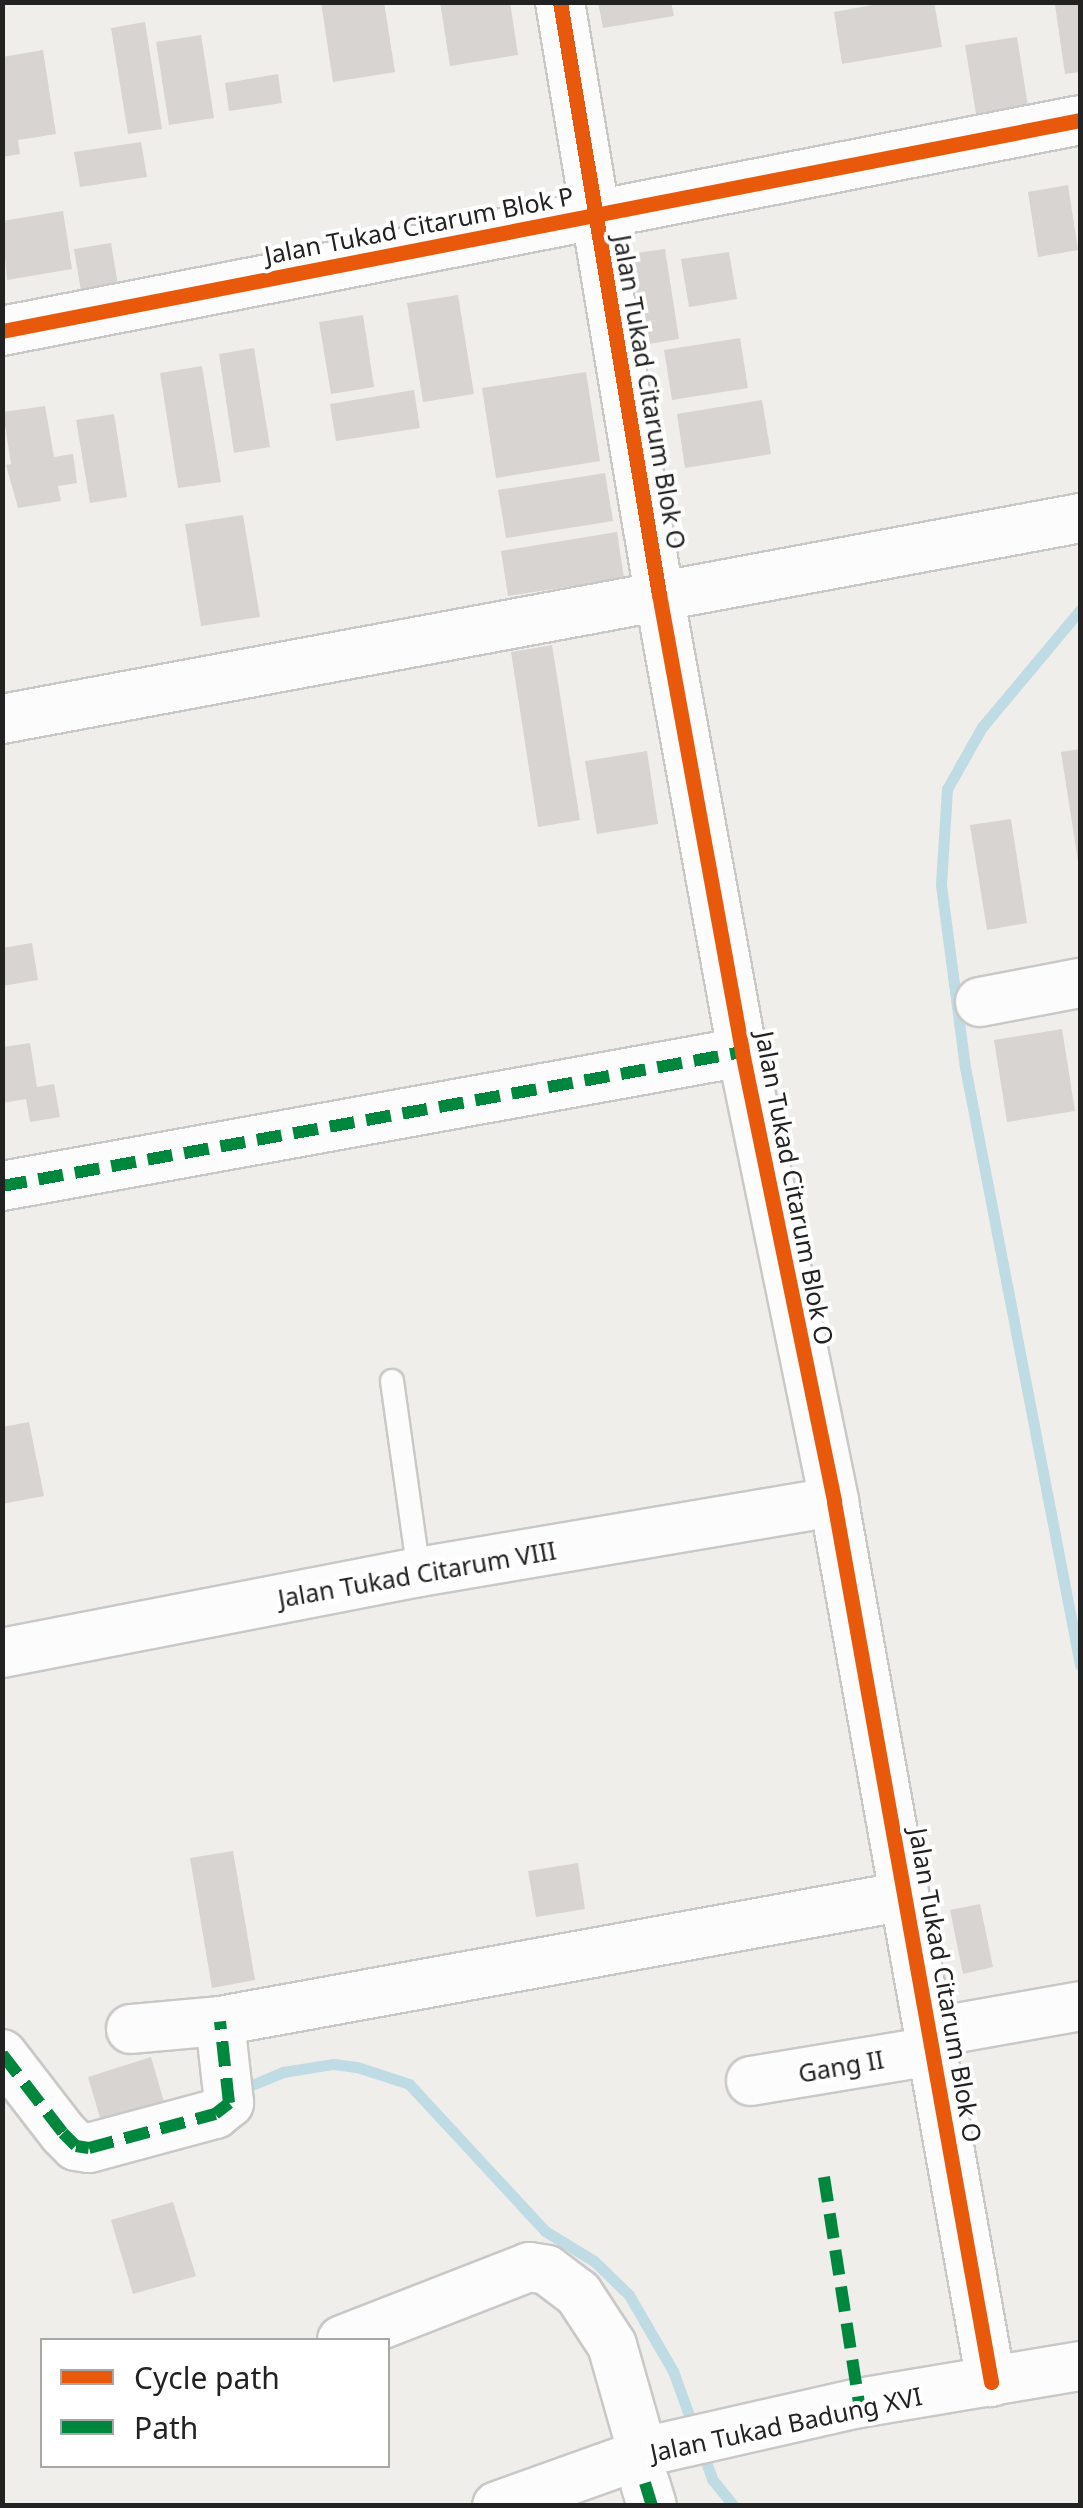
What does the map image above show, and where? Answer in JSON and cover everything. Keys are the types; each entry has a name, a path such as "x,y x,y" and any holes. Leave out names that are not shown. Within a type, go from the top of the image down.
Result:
{"street":[{"name":"Jalan Tukad Citarum Blok O","path":"560,2 659,594 742,1052 834,1502 991,2382"},
{"name":"Jalan Tukad Citarum Blok P","path":"2,331 1080,120"},
{"path":"2,720 1080,518"},
{"path":"980,1002 1080,983"},
{"path":"2,1186 742,1052"},
{"name":"Jalan Tukad Citarum VIII","path":"2,1653 418,1572 834,1502"},
{"path":"131,2029 221,2038 905,1896"},
{"name":"Gang II","path":"751,2081 1080,2006"},
{"path":"2,2054 76,2146 89,2148 216,2114 229,2103 221,2038"},
{"path":"347,2338 529,2267 547,2270 578,2293 612,2345 649,2473"},
{"name":"Jalan Tukad Badung XVI","path":"498,2506 649,2473 736,2432 860,2403 1080,2366"}],"lane":[{"path":"392,1381 418,1572"}],"building":[{"path":"321,2 384,2 395,72 333,82"},
{"path":"440,2 510,2 518,55 450,66"},
{"path":"598,2 671,2 674,16 603,28"},
{"path":"889,2 934,2 942,47 842,64 834,12"},
{"path":"1080,2 1080,72 1065,74 1055,5"},
{"path":"145,22 162,129 128,134 111,28"},
{"path":"201,35 214,118 169,125 156,42"},
{"path":"1017,37 1028,106 976,114 965,45"},
{"path":"43,50 56,134 18,140 20,154 2,157 2,57"},
{"path":"278,74 282,103 229,111 225,83"},
{"path":"141,142 147,177 80,187 74,152"},
{"path":"1068,185 1078,250 1038,257 1028,192"},
{"path":"63,211 72,269 7,280 2,221"},
{"path":"111,243 119,291 82,297 74,249"},
{"path":"665,249 679,339 643,345 629,254"},
{"path":"729,252 737,299 689,307 681,259"},
{"path":"458,295 474,394 423,402 407,303"},
{"path":"363,315 374,387 331,394 319,322"},
{"path":"740,338 748,388 672,400 664,350"},
{"path":"254,348 270,447 234,453 219,354"},
{"path":"202,366 221,482 178,488 160,373"},
{"path":"586,372 600,461 496,478 482,388"},
{"path":"414,390 420,428 336,441 330,404"},
{"path":"762,400 771,454 685,468 677,414"},
{"path":"45,406 54,457 73,454 77,483 58,486 61,501 18,508 6,465 11,464 3,412"},
{"path":"114,414 127,497 90,503 76,420"},
{"path":"605,473 613,521 506,538 498,490"},
{"path":"243,515 260,617 201,626 185,524"},
{"path":"617,532 624,578 508,596 501,551"},
{"path":"552,645 580,820 538,827 511,652"},
{"path":"1080,749 1080,861 1078,861 1061,752"},
{"path":"647,751 658,824 597,834 585,761"},
{"path":"1011,819 1027,923 987,930 970,825"},
{"path":"32,943 38,980 2,986 2,948"},
{"path":"1062,1029 1075,1111 1007,1122 994,1040"},
{"path":"30,1043 37,1087 54,1084 60,1117 30,1122 26,1099 2,1103 2,1047"},
{"path":"29,1422 44,1496 2,1504 2,1427"},
{"path":"233,1851 255,1980 212,1988 190,1858"},
{"path":"578,1863 585,1909 536,1917 528,1871"},
{"path":"980,1904 993,1967 963,1974 950,1910"},
{"path":"151,2057 164,2102 101,2121 88,2077"},
{"path":"173,2202 196,2276 133,2294 111,2220"}],"waterway":[{"path":"1080,610 982,727 947,789 941,885 965,1067 1080,1665"},
{"path":"240,2090 283,2072 333,2064 357,2067 409,2084 545,2231 594,2261 629,2295 673,2371 694,2429"},
{"path":"702,2451 712,2479 734,2506"}],"marked path":[{"path":"2,1186 742,1052"},
{"path":"2,2054 63,2133 76,2146 89,2148 215,2114 229,2103 220,2021"},
{"path":"824,2177 859,2403"},
{"path":"645,2483 652,2506"}],"cycle path":[{"path":"560,2 659,594 742,1052 834,1502 991,2382"},
{"path":"2,331 1080,120"}]}
